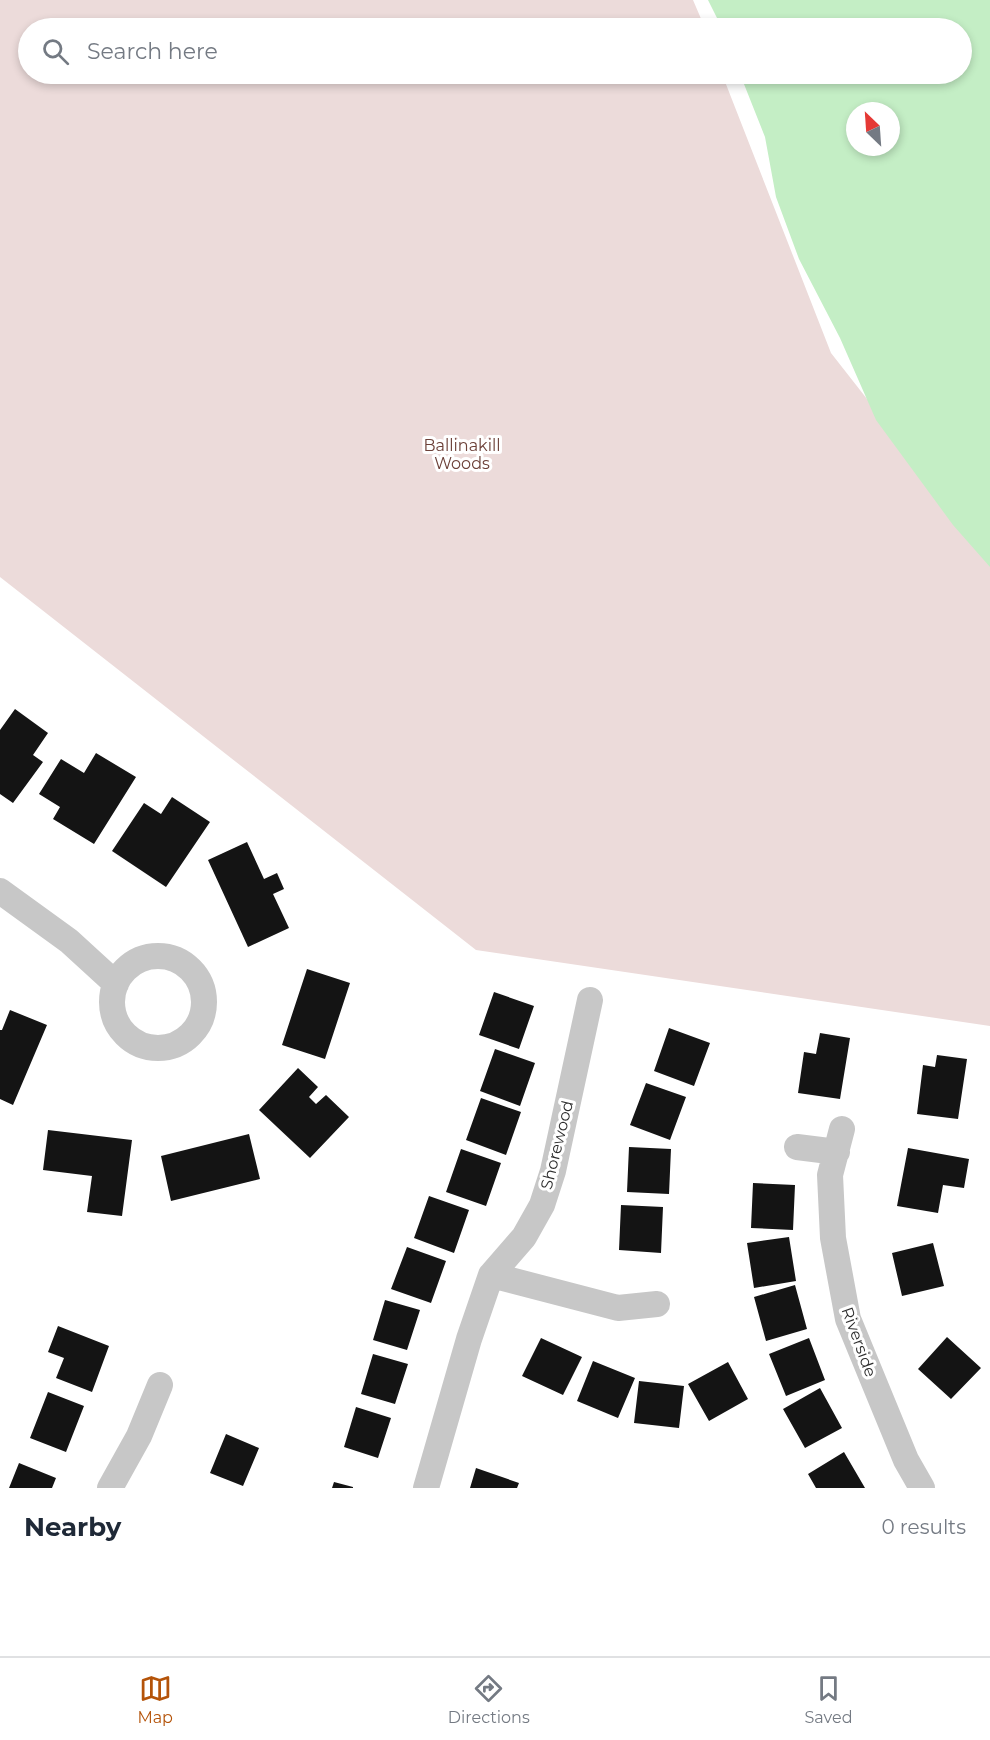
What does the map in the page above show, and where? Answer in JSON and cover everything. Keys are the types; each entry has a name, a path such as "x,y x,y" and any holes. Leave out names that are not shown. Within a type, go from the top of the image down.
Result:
{"street":[{"path":"0,891 69,941 116,984"},
{"name":"Shorewood","path":"426,1488 469,1339 491,1275 524,1237 542,1205 553,1171 590,1000"},
{"name":"Riverside","path":"797,1147 839,1140 830,1175 833,1238 848,1319 906,1460 922,1488"},
{"path":"491,1275 618,1308 657,1304"},
{"path":"110,1488 139,1436 160,1385"}],"green space":[{"name":"Ballinakill Woods","path":"0,0 693,0 701,18 18,18 18,84 726,84 831,353 990,556 990,1026 476,950 0,577"}],"shaded area":[{"path":"708,0 990,0 990,567 953,525 876,420 840,338 799,259 776,197 765,137 744,84 972,84 972,18 717,18"}],"building":[{"path":"15,709 48,733 33,755 43,762 13,803 0,794 0,730"},
{"path":"96,753 136,777 94,844 53,819 60,807 39,794 61,759 84,773"},
{"path":"172,797 210,822 166,887 112,851 144,803 161,814"},
{"path":"247,842 264,879 277,873 284,889 273,894 289,928 248,947 208,860"},
{"path":"307,969 350,983 325,1059 282,1045"},
{"path":"494,992 534,1006 519,1049 479,1035"},
{"path":"10,1010 47,1025 13,1105 0,1099 0,1030"},
{"path":"669,1028 710,1043 694,1086 654,1071"},
{"path":"820,1033 850,1038 840,1099 798,1093 804,1052 816,1054"},
{"path":"495,1049 535,1063 520,1106 480,1091"},
{"path":"937,1055 967,1059 958,1119 917,1114 923,1065 935,1067"},
{"path":"298,1068 318,1087 309,1097 316,1104 326,1095 349,1117 310,1158 259,1110"},
{"path":"646,1083 686,1097 670,1140 630,1125"},
{"path":"481,1098 521,1112 506,1155 466,1140"},
{"path":"48,1130 132,1140 122,1216 87,1212 92,1176 43,1170"},
{"path":"249,1134 260,1179 171,1201 161,1156"},
{"path":"629,1147 671,1149 669,1194 627,1192"},
{"path":"908,1148 969,1159 964,1188 943,1185 938,1213 897,1206"},
{"path":"461,1149 501,1163 486,1206 446,1192"},
{"path":"753,1183 795,1185 793,1230 751,1228"},
{"path":"429,1196 469,1210 454,1253 414,1238"},
{"path":"621,1205 663,1207 661,1253 619,1250"},
{"path":"789,1237 796,1281 754,1288 747,1243"},
{"path":"933,1243 944,1286 902,1296 892,1253"},
{"path":"407,1247 446,1261 431,1303 391,1289"},
{"path":"795,1285 807,1329 766,1341 754,1297"},
{"path":"385,1300 420,1310 407,1350 373,1340"},
{"path":"58,1326 109,1346 92,1392 56,1378 64,1358 48,1352"},
{"path":"947,1337 981,1368 951,1399 918,1369"},
{"path":"541,1338 582,1357 563,1395 522,1376"},
{"path":"809,1338 825,1380 786,1396 769,1354"},
{"path":"373,1354 408,1364 395,1404 361,1394"},
{"path":"593,1361 635,1378 618,1418 577,1401"},
{"path":"728,1362 748,1399 709,1421 688,1384"},
{"path":"639,1381 684,1386 679,1428 634,1423"},
{"path":"820,1388 842,1428 805,1448 783,1409"},
{"path":"48,1392 84,1406 66,1452 30,1438"},
{"path":"356,1407 391,1418 378,1458 344,1447"},
{"path":"226,1434 259,1448 243,1486 210,1473"},
{"path":"844,1452 865,1488 816,1488 808,1474"},
{"path":"19,1463 56,1478 52,1488 9,1488"},
{"path":"476,1468 519,1483 517,1488 470,1488"},
{"path":"334,1482 353,1487 353,1488 332,1488"}]}
